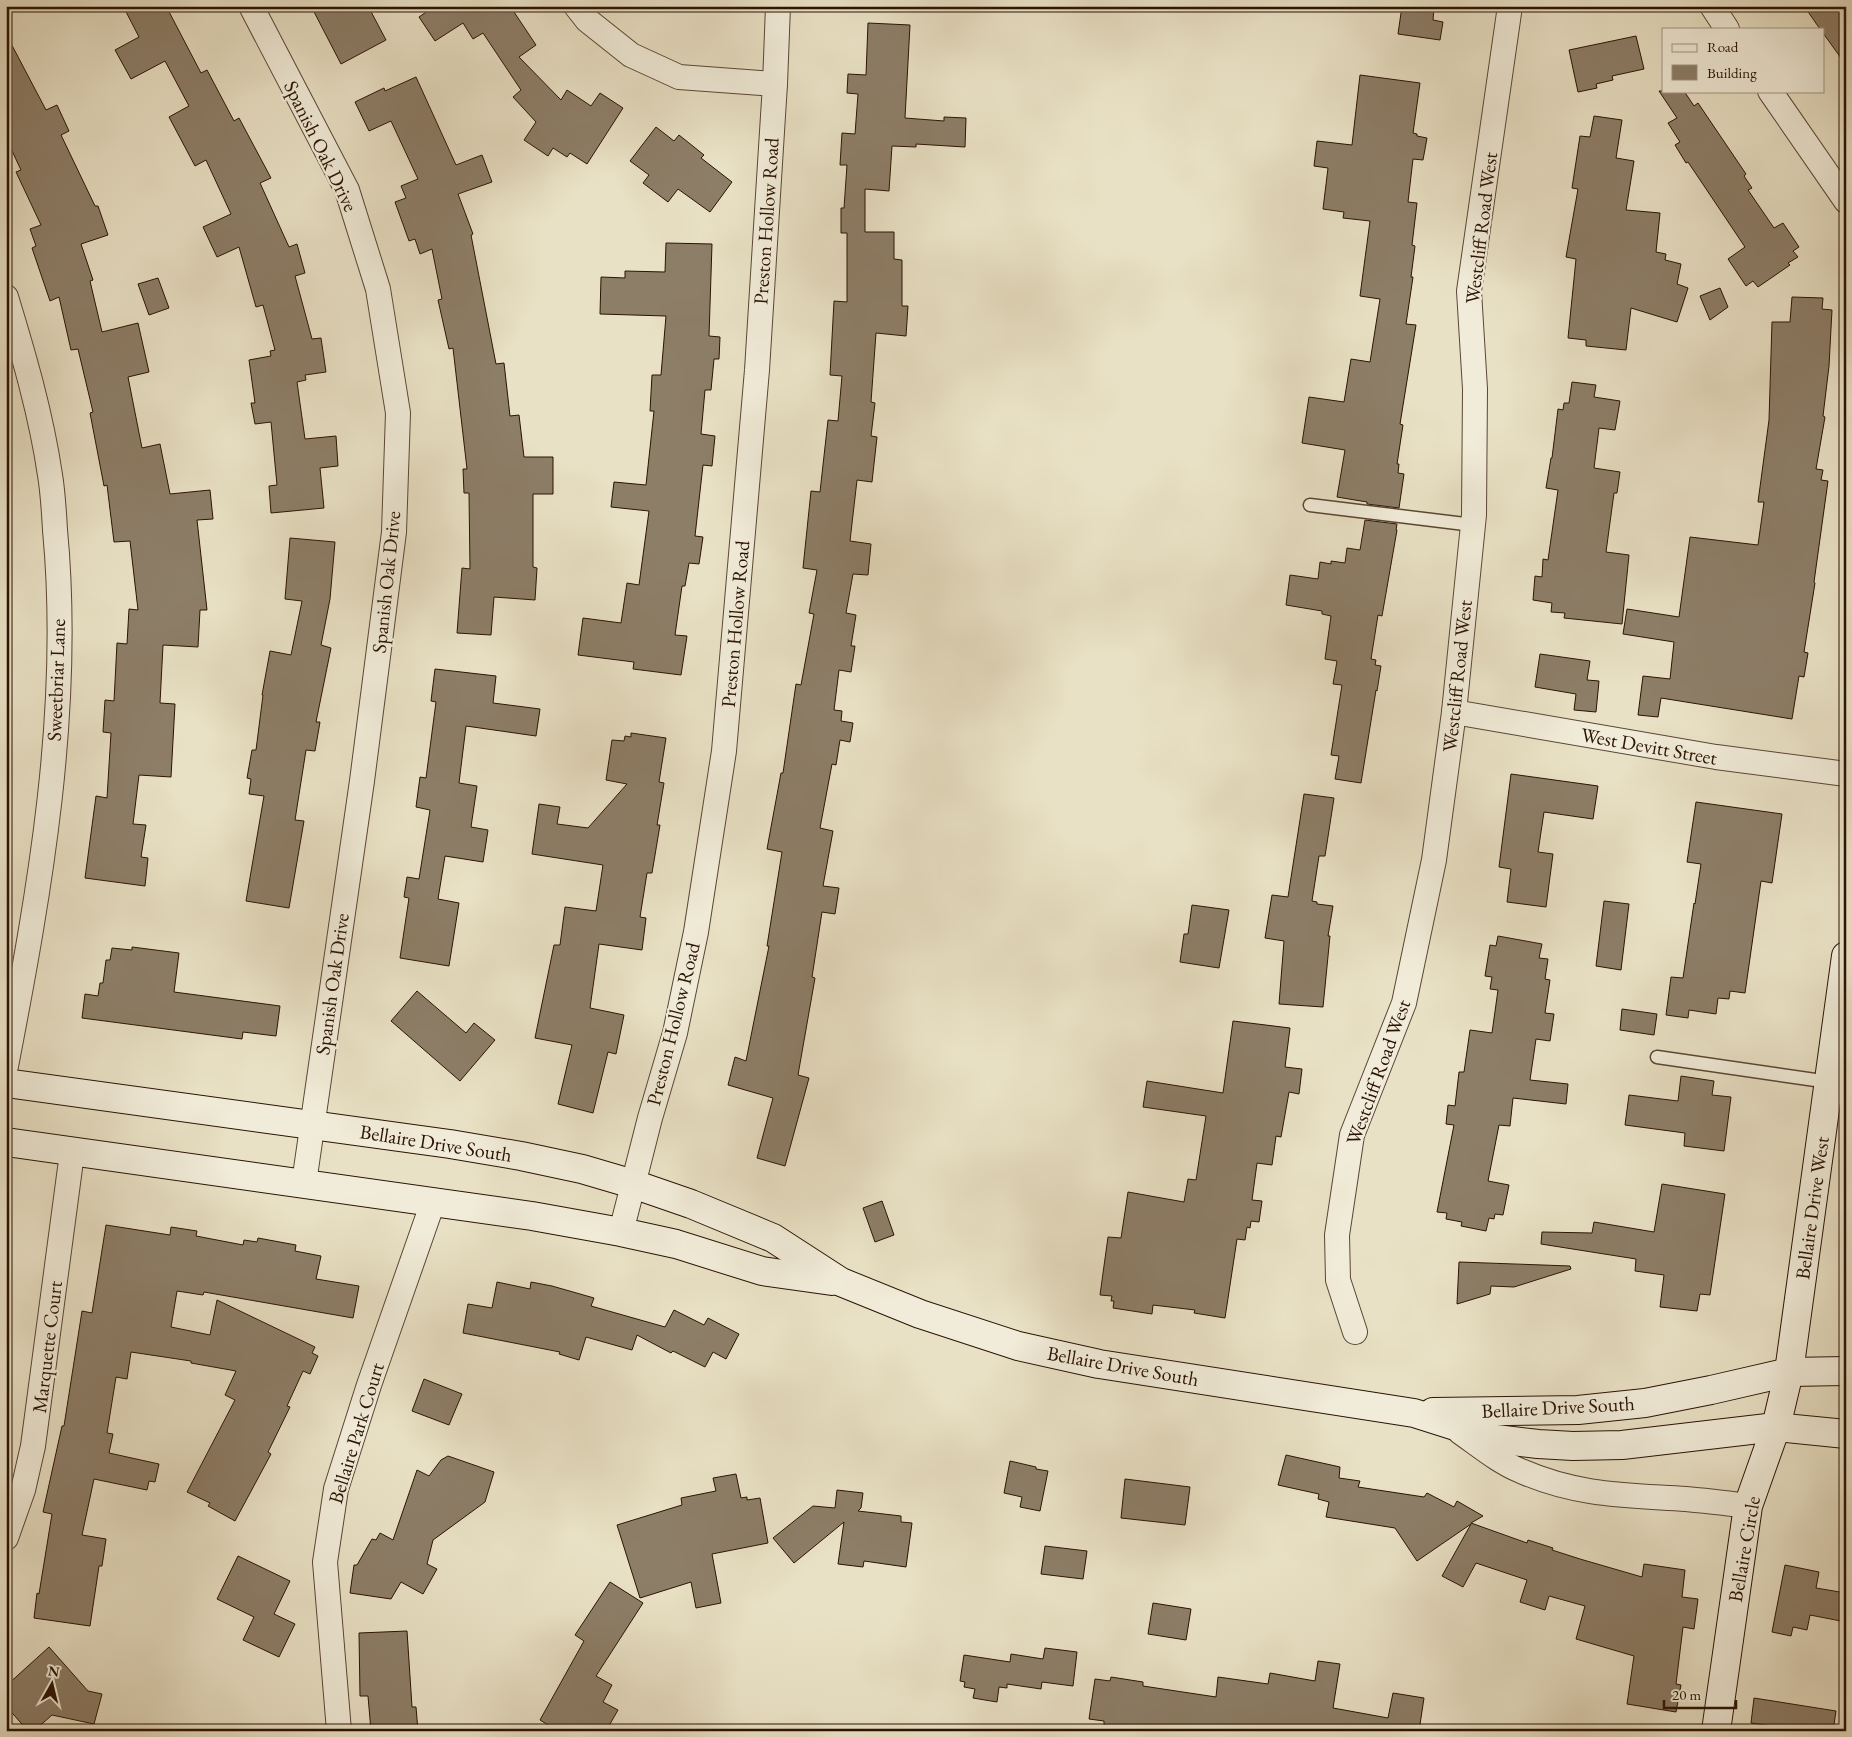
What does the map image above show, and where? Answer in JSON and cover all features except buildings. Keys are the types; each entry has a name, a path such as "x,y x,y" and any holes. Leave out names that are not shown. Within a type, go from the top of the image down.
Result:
{"main road":[{"name":"Bellaire Drive West","path":"1789,1372 1846,956"},
{"name":"Bellaire Drive South","path":"6,1082 521,1156 582,1169 691,1204 773,1238 841,1282 920,1314 1018,1346 1099,1364 1414,1413 1496,1439 1574,1446 1622,1445 1776,1427 1846,1434"},
{"name":"Bellaire Drive South","path":"6,1142 72,1153 304,1183 621,1232 676,1244 762,1271 841,1282"},
{"name":"Bellaire Drive South","path":"1414,1413 1578,1410 1644,1403 1789,1372 1846,1371"},
{"name":"Bellaire Circle","path":"1716,1731 1748,1506 1776,1427 1789,1372"}],"street":[{"name":"Spanish Oak Drive","path":"251,6 346,190 378,289 398,413 394,532 362,781 304,1183"},
{"path":"576,6 587,20 631,54 679,77 775,84"},
{"name":"Preston Hollow Road","path":"621,1232 650,1118 675,1033 694,942 724,751 757,370 778,6"},
{"name":"Westcliff Road West","path":"1355,1332 1338,1280 1336,1235 1352,1135 1404,1003 1434,860 1454,712 1473,525 1475,389 1469,291 1510,6"},
{"path":"1712,6 1726,28"},
{"path":"1771,92 1846,201"},
{"name":"Sweetbriar Lane","path":"6,297 32,384 50,476 59,573 60,673 48,810 27,960 6,1066"},
{"name":"West Devitt Street","path":"1454,712 1716,757 1846,774"},
{"name":"Marquette Court","path":"6,1538 23,1490 34,1446 72,1153"},
{"name":"Bellaire Park Court","path":"339,1731 325,1562 336,1489 369,1385 433,1202"},
{"name":"Bellaire Drive South","path":"1449,1424 1500,1461 1543,1480 1569,1488 1630,1497 1694,1500 1748,1506"}],"lane":[{"path":"1310,505 1473,525"},
{"path":"1657,1057 1829,1082"}],"path":[{"path":"1846,1183 1842,1242 1846,1248"}]}
